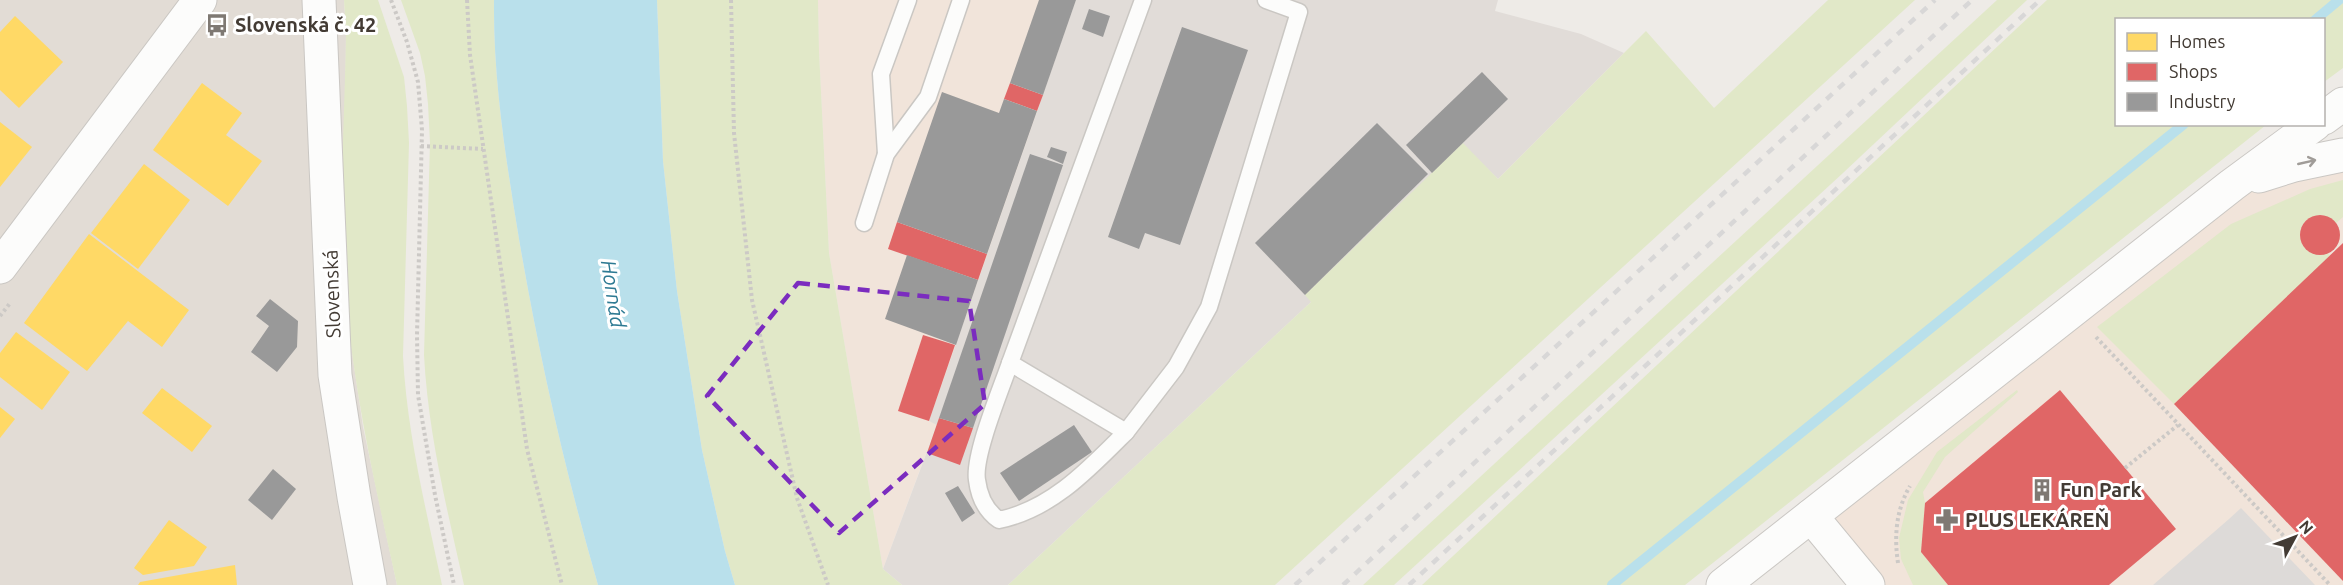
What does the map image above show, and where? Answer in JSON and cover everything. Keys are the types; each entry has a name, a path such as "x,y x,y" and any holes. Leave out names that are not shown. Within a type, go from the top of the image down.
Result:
{"street":[{"path":"0,267 200,0"},
{"name":"Slovenská","path":"319,0 335,375 370,585"},
{"path":"2325,117 2343,104"},
{"path":"1723,585 2232,185 2312,126"},
{"path":"2232,185 2294,165 2343,155"},
{"path":"1811,516 1868,585"}],"lane":[{"path":"886,154 881,74 908,0"},
{"path":"864,223 886,154 928,97 961,0"},
{"path":"1143,0 983,442 976,478 981,496 990,513 999,520 1019,516 1044,503 1082,476 1126,432 1176,367 1209,307 1299,12 1266,0"},
{"path":"1010,363 1126,432"}],"path":[{"path":"391,0 407,42 418,82 422,146 417,335 418,394 435,495 454,585"},
{"path":"467,0 470,55 526,449 562,585"},
{"path":"730,0 734,134 752,300 797,498 828,585"},
{"path":"422,146 483,149"},
{"path":"2095,336 2330,585"},
{"path":"2125,468 2178,424"}],"highlighted area":[{"path":"798,283 969,301 985,404 839,533 707,396"}],"shaded area":[{"path":"0,0 344,0 346,33 344,271 363,427 397,585 0,585"},
{"path":"818,0 1076,0 930,421 937,424 883,569 829,253"},
{"path":"1076,0 1498,0 1495,11 1581,34 1624,53 1498,179 1465,147 1311,302 1008,585 902,585 883,569 937,425 929,421"},
{"path":"2343,155 2343,585 1868,585 1811,516 2232,185"},
{"path":"2241,508 2315,585 2153,585 2229,519"}],"green space":[{"path":"344,0 378,0 404,77 409,143 403,356 405,385 413,442 442,585 397,585 357,389 347,310 343,241 342,182 346,33"},
{"path":"401,0 494,0 501,120 527,283 564,456 598,585 464,585 439,471 426,384 424,355 430,143 428,104 420,53"},
{"path":"657,0 818,0 829,253 883,569 902,585 735,585 702,450 677,291 663,161"},
{"path":"1828,0 1915,0 1275,585 1008,585 1311,302 1305,295 1463,143 1498,179 1646,31 1714,108"},
{"path":"1997,0 2027,0 1843,173 1394,585 1363,585"},
{"path":"2047,0 2343,0 2343,68 2325,81 2325,18 2115,18 2115,126 2265,126 1685,585 1422,585"},
{"path":"2343,180 2343,217 2335,224 2323,215 2312,217 2304,223 2301,230 2300,238 2303,246 2317,254 2328,253 2330,256 2174,404 2097,327 2231,224 2310,189"},
{"path":"2017,390 2018,392 1945,457 1923,492 1925,503 1921,552 1948,585 1913,585 1901,559 1899,538 1908,500 1937,452"}],"water":[{"name":"Hornád","path":"494,0 657,0 663,161 677,291 702,450 735,585 598,585 564,456 527,283 501,120"}],"building: Homes":[{"path":"15,16 63,62 19,108 0,90 0,32"},
{"path":"202,83 242,113 226,135 262,161 228,206 153,150"},
{"path":"0,122 32,147 0,187"},
{"path":"144,164 190,200 138,269 91,233"},
{"path":"89,234 189,310 162,347 128,321 87,371 24,323"},
{"path":"16,332 70,372 42,410 0,377 0,353"},
{"path":"162,388 212,426 192,452 142,413"},
{"path":"0,407 15,419 0,438"},
{"path":"169,520 207,547 194,566 143,575 134,568"},
{"path":"235,565 237,585 138,585 140,582"}],"building: Shops":[{"path":"1010,83 1043,95 1037,111 1004,99"},
{"path":"2320,215 2334,221 2340,235 2334,249 2320,255 2306,249 2300,235 2306,221"},
{"path":"897,222 987,254 978,280 888,249"},
{"path":"2343,243 2343,581 2174,404"},
{"path":"923,335 955,345 929,421 898,411"},
{"name":"Fun Park","path":"2060,390 2176,529 2109,585 1948,585 1921,552 1925,503"},
{"path":"939,418 973,428 960,465 927,453"}],"building: Industry":[{"path":"1039,0 1076,0 1043,95 1010,83"},
{"path":"1089,9 1110,16 1103,37 1082,29"},
{"path":"1182,27 1248,50 1180,245 1145,233 1139,249 1108,237"},
{"path":"1482,72 1508,99 1432,173 1406,145"},
{"path":"942,92 999,113 1004,99 1037,111 987,254 897,222"},
{"path":"1377,123 1428,174 1305,295 1255,243"},
{"path":"1051,147 1067,152 1063,164 1047,157"},
{"path":"1030,154 1063,165 973,428 939,418"},
{"path":"907,255 978,280 956,345 885,319"},
{"path":"270,299 298,321 297,347 277,372 251,352 269,326 256,316"},
{"path":"1074,425 1092,452 1019,501 1000,473"},
{"path":"273,469 296,489 272,520 248,500"},
{"path":"958,486 975,513 962,522 945,493"}],"waterway":[{"path":"2317,18 2339,0"},
{"path":"1612,585 2182,126"}],"railway":[{"path":"1295,585 1935,0"},
{"path":"1343,585 1972,0"},
{"path":"1409,585 2040,0"}],"place":[{"name":"Slovenská č. 42","path":"217,25"},
{"name":"Fun Park","path":"2042,490"},
{"name":"PLUS LEKÁREŇ","path":"1947,520"}]}
